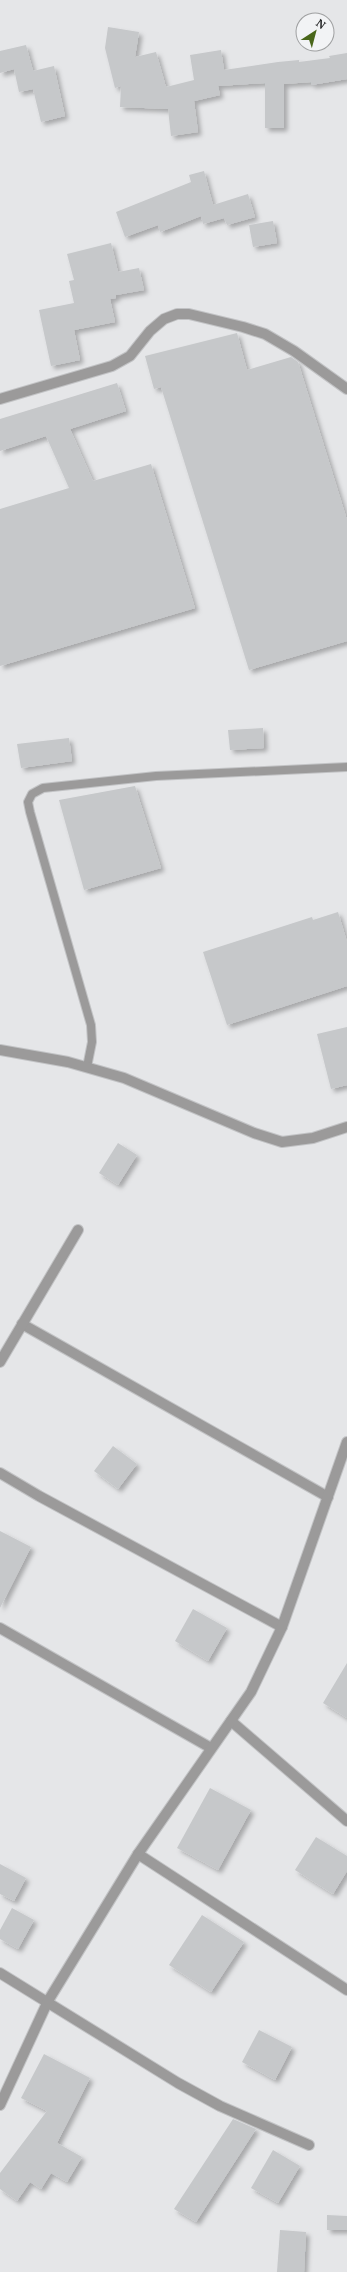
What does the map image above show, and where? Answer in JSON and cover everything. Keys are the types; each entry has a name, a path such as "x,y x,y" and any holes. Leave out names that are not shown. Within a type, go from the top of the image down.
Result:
{"street":[{"path":"0,399 112,366 130,356 150,331 164,319 177,314 189,314 220,321 265,334 294,351 347,389"},
{"path":"0,1050 87,1068 124,1078 254,1133 282,1142 313,1138 347,1127"},
{"path":"0,1362 78,1230"},
{"path":"22,1324 328,1497"},
{"path":"0,2105 48,2001 138,1854 251,1692 282,1627 347,1442"},
{"path":"0,1473 46,1500 282,1627"},
{"path":"0,1628 212,1748"},
{"path":"231,1721 347,1821"},
{"path":"138,1854 347,1990"},
{"path":"0,1973 48,2001 178,2083 220,2106 309,2145"}],"lane":[{"path":"87,1068 92,1042 90,1025 30,812 28,802 32,794 43,788 156,776 347,767"}],"building":[{"path":"108,27 139,32 135,57 156,52 166,87 194,80 190,55 221,50 224,70 278,62 299,60 299,62 330,58 329,56 347,53 347,79 311,85 311,82 284,84 284,128 265,128 265,83 218,86 220,95 194,101 198,132 171,136 168,109 120,107 121,86 115,88 105,48"},
{"path":"26,45 33,71 54,66 65,116 41,122 33,89 19,92 14,69 0,73 0,51"},
{"path":"204,171 213,205 248,194 255,217 227,225 224,218 203,224 201,216 160,232 158,225 125,237 116,212 191,182 189,175"},
{"path":"273,221 277,243 253,247 249,225"},
{"path":"111,243 118,272 139,268 144,290 116,295 116,298 110,299 115,322 74,330 80,360 51,366 39,310 74,303 69,281 74,280 67,254"},
{"path":"237,333 247,370 291,357 298,362 347,520 347,641 249,670 161,387 154,389 145,356"},
{"path":"117,383 126,411 70,429 93,481 151,464 195,608 0,666 0,509 69,488 46,436 0,451 0,419"},
{"path":"263,728 264,748 230,750 228,730"},
{"path":"69,738 72,761 21,768 17,744"},
{"path":"135,786 161,868 84,890 59,800"},
{"path":"338,912 347,942 347,986 227,1025 203,952 312,917 313,920"},
{"path":"347,1027 347,1085 331,1089 317,1034"},
{"path":"118,1143 137,1155 118,1185 99,1173"},
{"path":"113,1446 137,1464 118,1489 94,1471"},
{"path":"0,1531 31,1547 0,1608"},
{"path":"193,1609 227,1628 208,1661 175,1641"},
{"path":"347,1663 347,1718 323,1703"},
{"path":"210,1788 251,1810 218,1870 177,1848"},
{"path":"316,1837 347,1856 347,1871 333,1894 295,1870"},
{"path":"0,1864 26,1878 14,1901 0,1894"},
{"path":"12,1908 34,1920 18,1949 0,1939 0,1930"},
{"path":"202,1915 244,1942 211,1992 169,1965"},
{"path":"259,2030 292,2047 275,2080 242,2062"},
{"path":"44,2054 90,2078 57,2143 82,2157 67,2182 51,2173 41,2189 30,2182 17,2201 0,2189 0,2173 47,2111 21,2098"},
{"path":"233,2119 256,2129 196,2222 174,2209"},
{"path":"273,2150 300,2166 278,2203 251,2188"},
{"path":"327,2215 347,2216 347,2230 327,2230"},
{"path":"280,2230 306,2232 304,2272 277,2272"}]}
